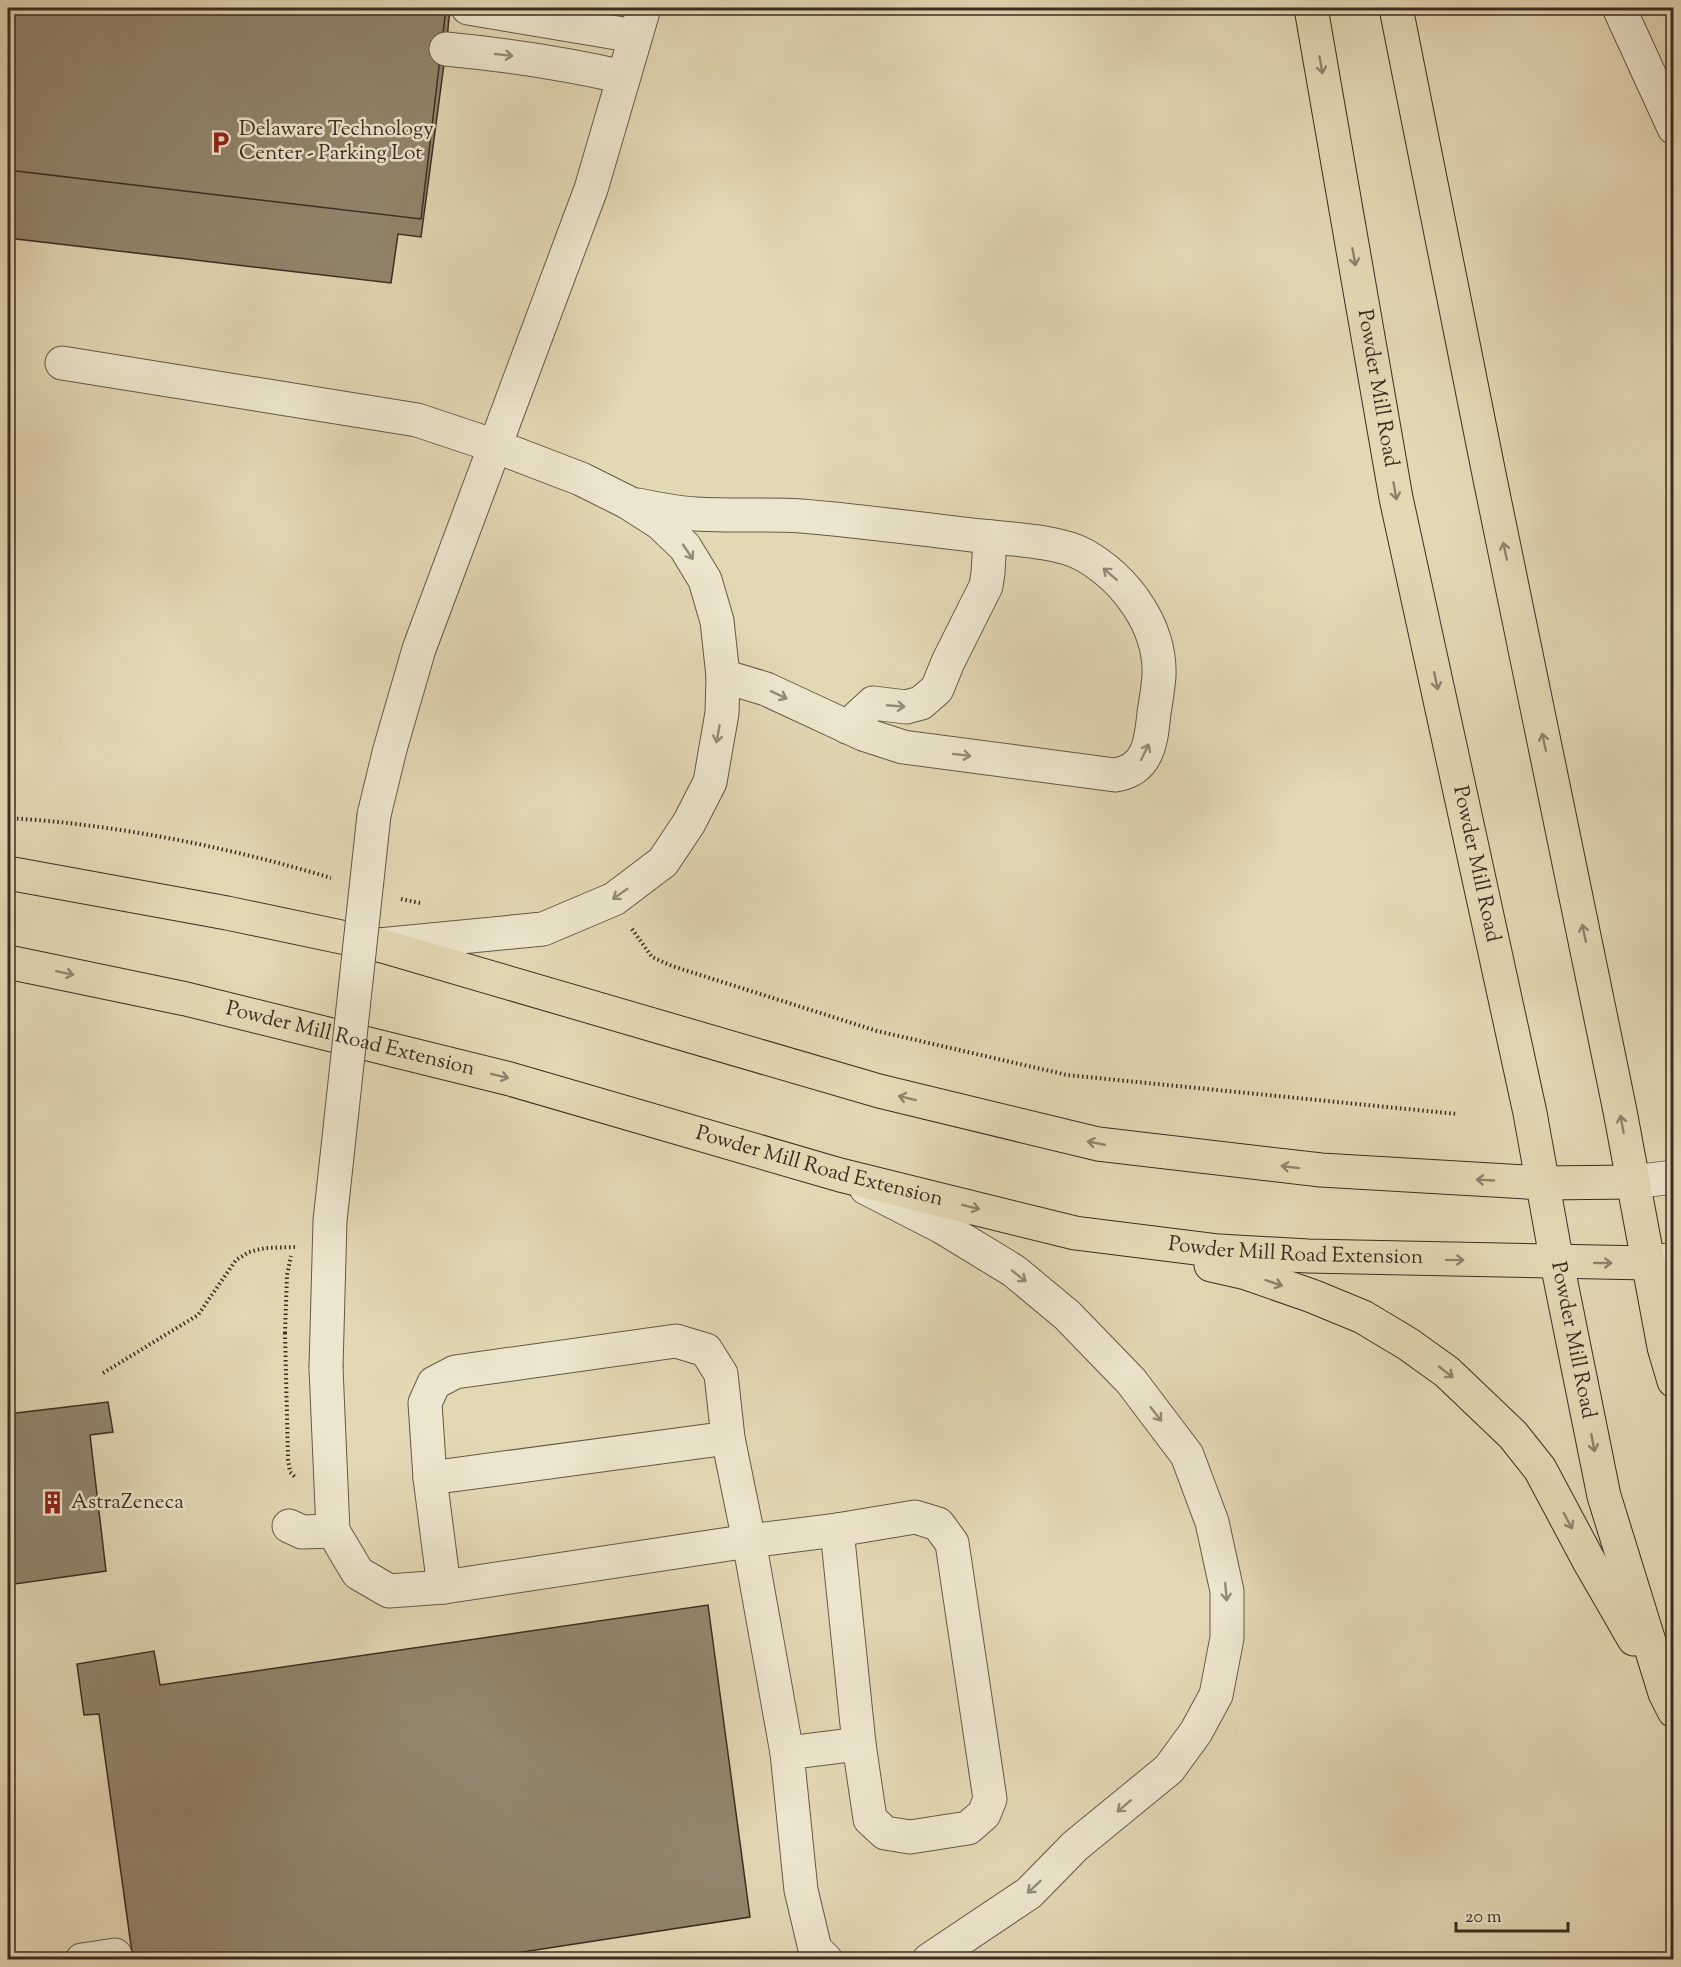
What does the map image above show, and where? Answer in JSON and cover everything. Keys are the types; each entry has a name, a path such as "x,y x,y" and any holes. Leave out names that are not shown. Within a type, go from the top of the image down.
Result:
{"highway":[{"name":"Powder Mill Road","path":"1311,8 1396,498 1506,995 1604,1496 1669,1702"},
{"path":"1396,8 1633,1182 1661,1261 1664,1347 1674,1381"},
{"path":"8,873 227,913 379,945 879,1091 1098,1144 1322,1170 1543,1183 1633,1182"},
{"name":"Powder Mill Road Extension","path":"8,962 266,1017 498,1076 840,1175 1075,1233 1219,1251 1308,1256 1557,1263 1661,1261"},
{"path":"1075,1233 1246,1273 1312,1296 1363,1317 1408,1344 1447,1372 1513,1435 1540,1469 1669,1702"}],"street":[{"path":"468,8 639,22 591,189 419,649 390,749 374,815 330,1221 326,1368 333,1531 358,1573 389,1591 444,1587 915,1517 938,1524 952,1543 990,1799 984,1815 968,1828 910,1837 885,1833 870,1819 859,1744 837,1530"},
{"path":"1618,8 1674,128"},
{"path":"446,50 507,55 562,63 624,77"},
{"path":"62,363 417,420 495,446 581,479 627,502 660,523 685,547 705,580 717,621 723,676 722,713 710,782 689,823 663,862 614,899 543,929 379,945"},
{"path":"627,502 665,511 696,514 800,516 990,537 1042,543 1081,553 1107,570 1140,608 1151,629 1157,652 1159,675 1152,730 1145,756 1128,773 1115,775 903,747 863,734 765,689 723,676"},
{"path":"847,727 873,703 906,707 921,703 937,689 986,586 990,537"},
{"path":"840,1175 942,1227 1014,1271 1067,1315 1131,1382 1187,1455 1212,1522 1227,1591 1227,1638 1216,1695 1196,1732 1169,1769 1076,1846 1029,1893 929,1959"},
{"path":"1633,1182 1674,1177"},
{"path":"444,1587 430,1478 425,1403 434,1383 455,1372 676,1341 706,1350 721,1374 729,1438 787,1753 801,1890 816,1949 826,1959"},
{"path":"430,1478 729,1438"},
{"path":"289,1526 302,1532 333,1531"},
{"path":"787,1753 859,1744"},
{"path":"82,1959 115,1954"}],"path":[{"path":"8,818 88,826 187,841 342,881"},
{"path":"395,897 426,905"},
{"path":"614,899 652,957 877,1031 1067,1075 1457,1114"},
{"path":"103,1373 198,1315 236,1260 249,1252 265,1248 304,1248"},
{"path":"285,1333 288,1459 290,1472 301,1483"}],"building":[{"name":"Delaware Technology Center - Parking Lot","path":"8,8 450,8 421,237 398,234 391,283 8,238"},
{"name":"Delaware Technology Center - Parking Lot","path":"8,8 446,8 421,219 8,170"},
{"name":"AstraZeneca","path":"108,1402 113,1432 90,1435 106,1571 8,1585 8,1414"},
{"path":"708,1605 750,1917 471,1960 133,1960 99,1714 84,1715 77,1664 154,1651 160,1685"}],"place":[{"name":"Delaware Technology Center - Parking Lot","path":"221,142"},
{"name":"AstraZeneca","path":"53,1503"}]}
